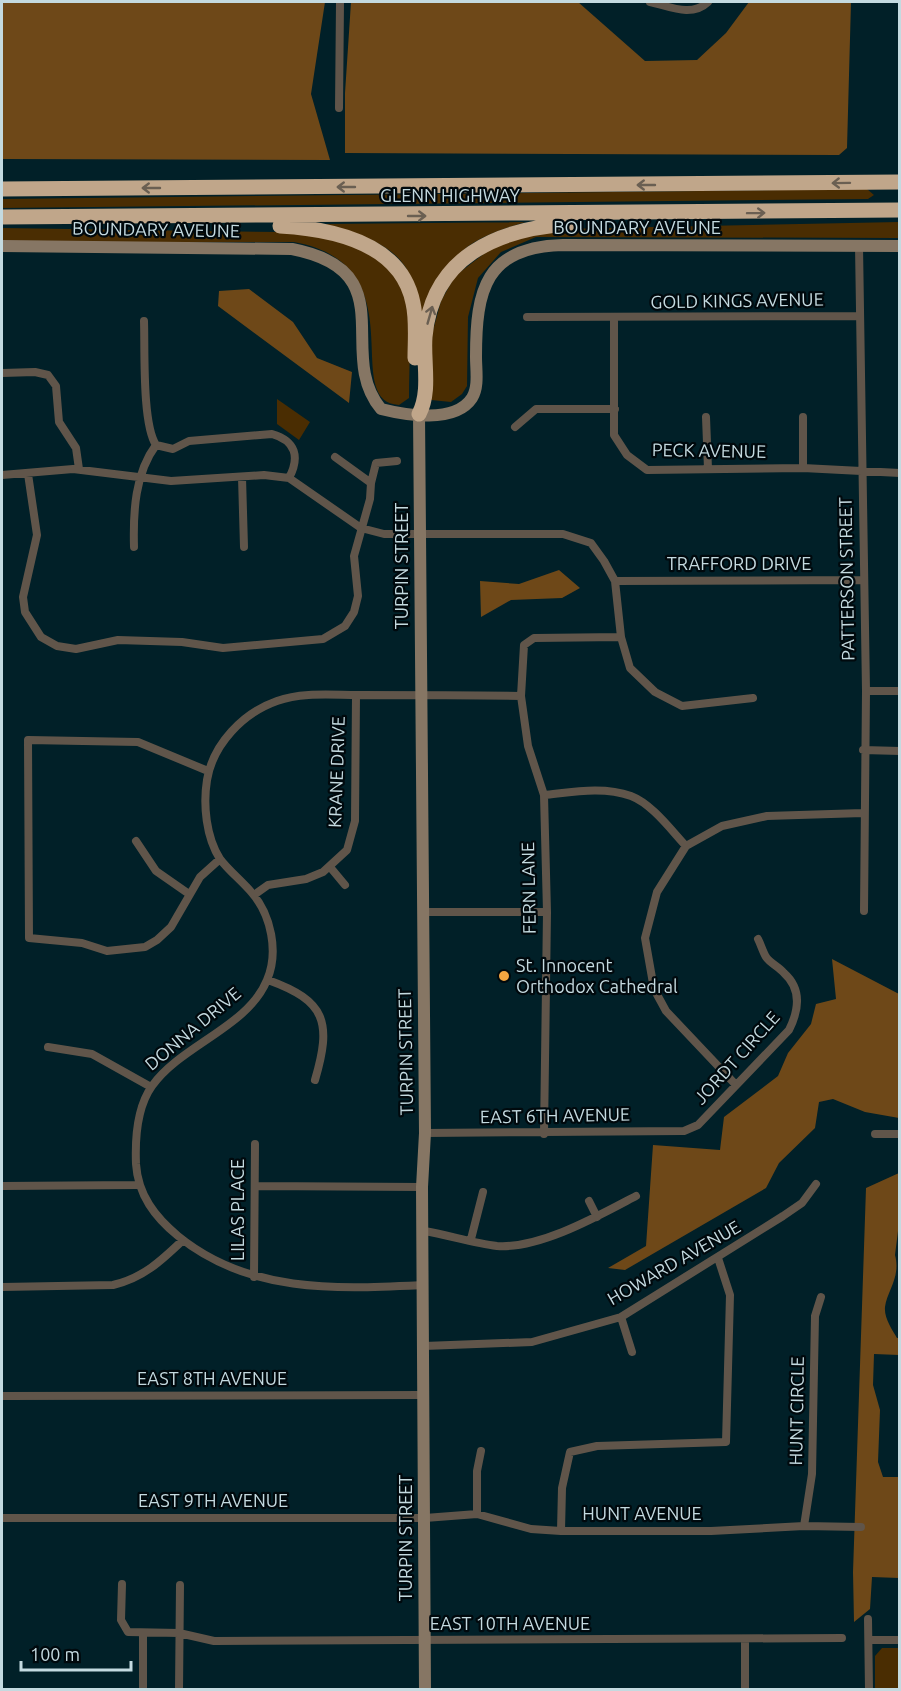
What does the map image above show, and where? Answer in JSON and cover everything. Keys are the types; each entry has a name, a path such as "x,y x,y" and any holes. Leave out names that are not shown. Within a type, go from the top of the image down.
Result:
{"highway":[{"name":"GLENN HIGHWAY","path":"2,189 900,182"},
{"name":"GLENN HIGHWAY","path":"2,217 698,214 900,210"},
{"path":"418,414 425,394 425,337 432,307 448,277 471,253 493,239 523,230 698,214"},
{"path":"166,218 302,228 354,240 384,255 405,280 413,301 415,393 418,414"}],"street":[{"path":"339,108 340,2"},
{"path":"650,2 686,11 695,10 708,2"},
{"name":"BOUNDARY AVEUNE","path":"2,246 292,249 312,253 342,269 359,299 364,320 364,383 369,396 381,409 418,414 450,413 461,409 472,398 477,383 476,315 481,295 491,277 504,262 522,251 541,246 563,245 900,246"},
{"name":"PATTERSON STREET","path":"859,246 862,580 866,691 863,750 864,911"},
{"name":"GOLD KINGS AVENUE","path":"527,317 614,319 860,316"},
{"name":"PECK AVENUE","path":"614,319 614,435 627,455 647,470 803,468 900,473"},
{"path":"144,321 145,372 151,438 156,445 173,449 189,441 272,434 284,437 292,445 296,456 296,466 290,478"},
{"path":"2,373 48,375 56,386 59,422 76,448 79,470"},
{"path":"515,428 536,409 615,409"},
{"name":"TURPIN STREET","path":"418,414 421,534 420,694 425,1133 422,1187 425,1689"},
{"path":"706,417 708,469"},
{"path":"803,417 803,468"},
{"path":"134,547 133,524 141,478 144,465 156,445"},
{"path":"335,457 371,483"},
{"path":"28,474 37,535 23,597 25,612 40,637 57,646 76,649 118,640 182,642 223,648 258,647 323,639 345,626 354,612 358,596 354,556 370,499 376,463 397,461"},
{"path":"2,475 79,470 141,478 191,481 264,475 290,478 361,528 384,534 563,534 591,543 615,581 621,637 630,668 655,692 682,706 753,698"},
{"path":"242,477 244,547"},
{"name":"TRAFFORD DRIVE","path":"615,581 862,580"},
{"name":"FERN LANE","path":"544,1134 547,912 544,795 528,746 521,696 524,645 534,638 621,637"},
{"path":"866,691 900,691"},
{"path":"315,1080 324,1045 318,1012 307,998 268,980 273,942 264,912 254,895 220,859 212,842 205,809 208,771 226,736 260,708 300,696 420,694 521,696"},
{"name":"KRANE DRIVE","path":"254,895 268,885 306,879 330,867 347,850 355,821 356,695"},
{"path":"208,771 138,742 28,740 29,938 81,943 107,951 145,947 171,927 200,877 220,859"},
{"path":"863,750 900,751"},
{"path":"544,795 598,790 633,796 652,810 686,846"},
{"path":"736,1085 666,1011 654,989 645,938 657,892 686,846 722,826 767,816 863,813"},
{"path":"136,841 156,871 189,894"},
{"path":"330,867 345,885"},
{"path":"422,912 547,912"},
{"name":"JORDT CIRCLE","path":"684,1131 698,1125 789,1030 795,1017 798,1001 795,987 786,974 767,958 758,939"},
{"name":"DONNA DRIVE","path":"137,1185 138,1123 151,1088 165,1071 243,1011 268,980"},
{"path":"48,1047 92,1054 151,1088"},
{"name":"EAST 6TH AVENUE","path":"425,1133 544,1134 684,1131"},
{"path":"875,1134 900,1134"},
{"name":"LILAS PLACE","path":"254,1277 255,1144"},
{"name":"HOWARD AVENUE","path":"424,1346 533,1346 621,1317 802,1203 816,1184"},
{"path":"2,1186 137,1185 152,1210 183,1240 218,1263 254,1277 305,1286 358,1288 423,1285"},
{"path":"255,1186 422,1187"},
{"path":"471,1239 483,1192"},
{"path":"424,1231 498,1246 534,1241 597,1216 636,1196"},
{"path":"589,1201 597,1216"},
{"path":"2,1287 113,1285 130,1281 146,1273 183,1240"},
{"path":"561,1531 562,1488 570,1452 597,1446 726,1442 730,1295 718,1258"},
{"name":"HUNT CIRCLE","path":"804,1526 813,1474 815,1316 821,1297"},
{"path":"621,1317 632,1352"},
{"name":"EAST 8TH AVENUE","path":"2,1396 423,1395"},
{"path":"477,1514 477,1471 481,1451"},
{"name":"HUNT AVENUE","path":"425,1518 477,1514 531,1529 561,1531 751,1531 804,1526 861,1527"},
{"name":"EAST 9TH AVENUE","path":"2,1518 425,1518"},
{"path":"122,1584 123,1626 128,1632 143,1633 143,1689"},
{"path":"179,1689 180,1585"},
{"path":"868,1620 869,1689"},
{"name":"EAST 10TH AVENUE","path":"143,1633 180,1633 214,1641 842,1638"},
{"path":"745,1639 745,1689"},
{"path":"869,1640 900,1640"}],"shaded area":[{"path":"2,2 325,2 311,94 330,160 2,159"},
{"path":"351,2 578,2 645,61 697,60 726,33 749,2 851,2 847,148 839,155 345,153 345,93"},
{"path":"867,189 874,195 868,199 2,208 2,199"},
{"path":"525,222 485,236 459,254 443,280 420,339 413,286 405,267 397,257 362,236 324,224"},
{"path":"899,222 899,238 536,237 501,252 478,278 468,317 467,386 462,394 451,402 431,400 432,334 441,301 455,276 498,243 557,229"},
{"path":"2,228 280,232 322,238 362,250 380,260 394,274 404,292 410,325 409,398 399,405 382,398 375,381 367,303 355,277 332,255 294,242 2,242"},
{"path":"249,289 293,322 317,358 352,372 349,403 218,306 219,291"},
{"path":"277,399 310,422 299,440 277,424"},
{"path":"559,570 580,588 562,598 511,600 481,617 480,581 519,584"},
{"path":"832,959 899,994 899,1118 865,1112 833,1099 819,1102 815,1128 779,1163 766,1188 625,1270 608,1268 646,1246 653,1145 720,1150 724,1117 778,1076 788,1053 811,1024 816,1004 836,999"},
{"path":"899,1173 896,1270 885,1307 889,1323 899,1338 899,1355 874,1354 873,1385 880,1410 878,1462 883,1477 899,1477 899,1578 872,1577 870,1609 854,1622 853,1572 866,1188"},
{"path":"882,1648 899,1648 899,1689 875,1689 875,1656"}],"place":[{"name":"St. Innocent Orthodox Cathedral","path":"504,976"}]}
